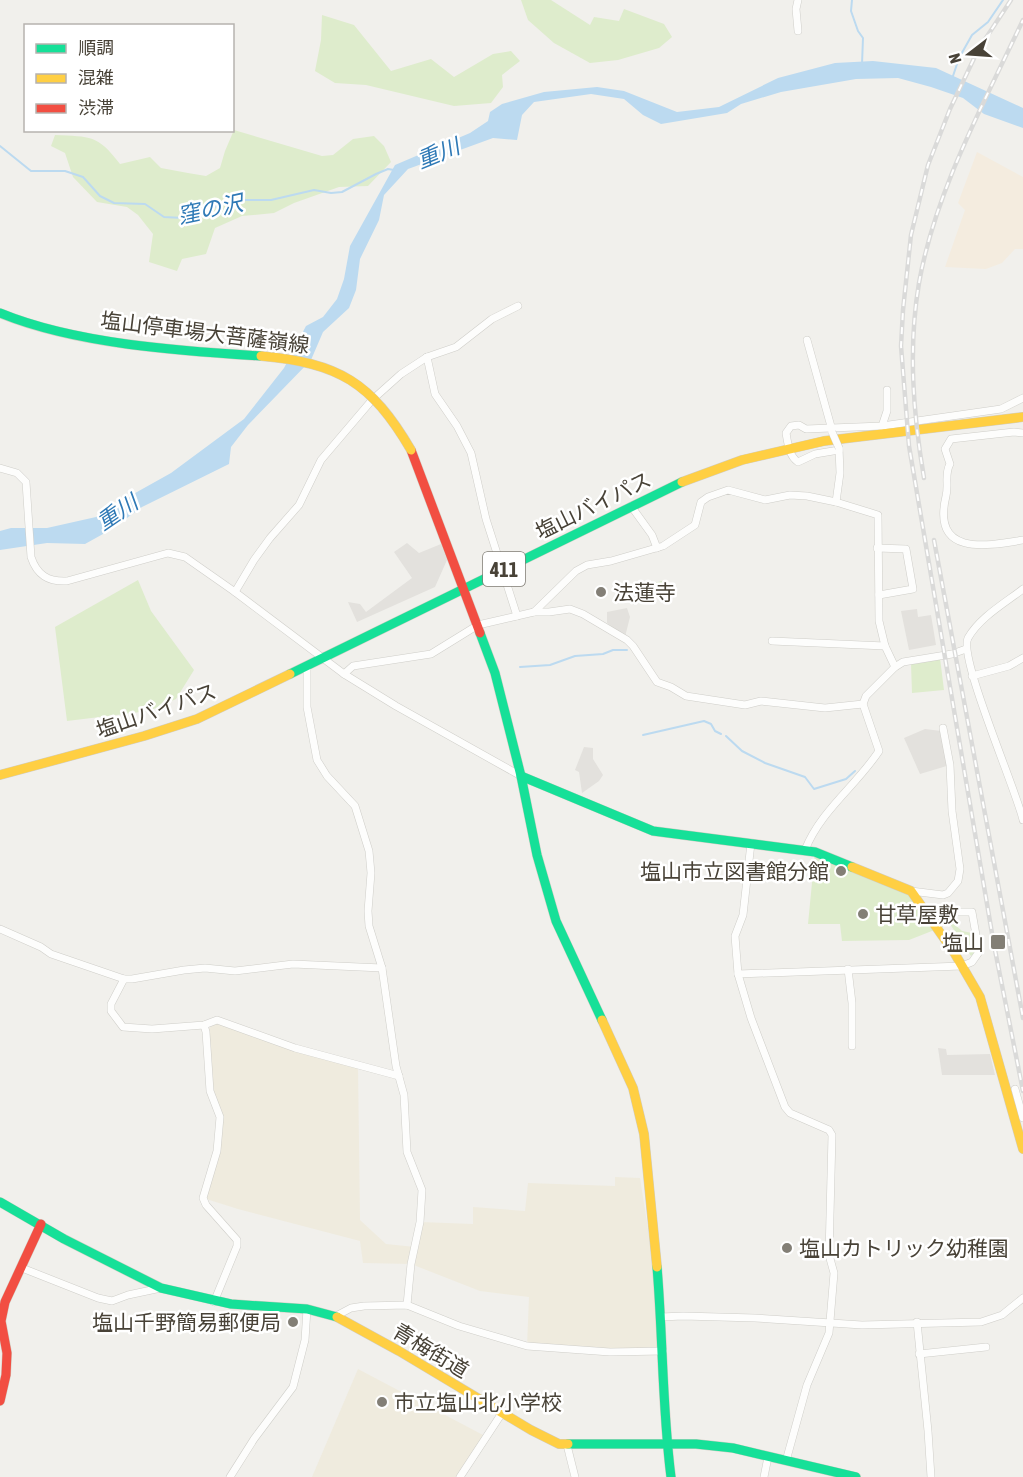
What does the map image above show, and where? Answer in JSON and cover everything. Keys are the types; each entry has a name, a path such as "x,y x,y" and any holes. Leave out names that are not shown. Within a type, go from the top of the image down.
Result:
{"main road":[{"name":"塩山停車場大菩薩嶺線","path":"0,313 27,324 85,336 181,351 289,357 315,363 332,369 357,383 386,408 411,450 495,673 537,855 556,921 633,1088 644,1134 661,1317 667,1445 671,1477"},
{"name":"塩山バイパス","path":"0,775 144,736 197,718 688,479 742,460 788,447 825,441 1023,417"},
{"path":"520,776 653,831 815,852 911,891 936,926 980,997 1023,1149"},
{"name":"青梅街道","path":"0,1202 64,1239 161,1288 214,1302 307,1309 336,1316 550,1440 567,1445 696,1444 733,1448 856,1477"},
{"path":"0,1401 6,1375 7,1353 1,1321 2,1301 22,1268 32,1240 41,1224"}],"street":[{"path":"798,0 796,9 798,31"},
{"path":"235,592 265,545 299,505 321,460 372,400 401,374 427,357 456,347 492,319 518,306"},
{"path":"807,340 839,449 840,473 836,502"},
{"path":"427,357 435,394 457,426 471,453 486,519 517,616"},
{"path":"882,426 887,411 887,390"},
{"path":"839,449 815,454 798,462 793,459 788,447 786,433 791,426 799,425 806,429 832,430 882,426 1001,409 1023,398"},
{"path":"1023,433 951,439 945,449 950,464 947,470 947,492 942,515 947,530 957,540 965,543 1001,544 1023,540"},
{"path":"0,468 17,472 27,482 31,557 38,572 54,580 67,581 168,553 185,557 344,674 520,776"},
{"path":"534,612 576,571 586,565 611,561 663,546 695,525 701,502 721,491 728,490 765,500 790,495 836,502 878,515 879,621 885,646 895,667"},
{"path":"631,506 652,534 657,548"},
{"path":"877,548 906,549 913,589 879,595"},
{"path":"1023,589 982,621 968,639 966,649 972,676 1023,820"},
{"path":"344,674 353,666 431,654 478,625 534,612 570,609 583,614 627,640 657,682 672,687 686,696 745,705 761,701 825,708 863,704"},
{"path":"772,641 885,646"},
{"path":"805,850 826,812 871,763 879,751 863,704 866,696 895,667 910,660 952,654 966,649"},
{"path":"972,676 1009,666 1023,658"},
{"path":"307,666 307,707 317,760 327,776 355,806 369,851 371,873 369,926 382,968 399,1076 405,1095 407,1152 422,1190 420,1222 411,1264 406,1305"},
{"path":"911,891 943,895 948,893 958,880 960,869 952,811 950,765 943,728"},
{"path":"751,843 743,915 735,936 738,974 785,1107 790,1113 829,1131 832,1135 830,1255 834,1273 829,1333 807,1385 786,1461"},
{"path":"738,974 962,966 972,962 979,952 972,912 957,912 936,926"},
{"path":"0,928 51,954 124,979 205,968 235,971 293,964 382,968"},
{"path":"848,969 852,1003 852,1046"},
{"path":"124,979 111,1004 111,1011 123,1027 152,1029 204,1025 217,1020 295,1048 399,1076"},
{"path":"204,1025 210,1091 220,1117 218,1151 203,1198 206,1205 237,1240 237,1246 214,1302"},
{"path":"1015,1089 1023,1118"},
{"path":"22,1268 98,1298 112,1300 161,1288"},
{"path":"661,1317 862,1324 981,1322 1002,1316 1023,1298"},
{"path":"336,1316 351,1308 406,1305 459,1326 527,1346 610,1352 663,1351"},
{"path":"230,1477 293,1387 305,1340 307,1309"},
{"path":"916,1322 931,1477"},
{"path":"919,1354 986,1347"},
{"path":"460,1477 502,1413"},
{"path":"567,1445 574,1477"},
{"path":"764,1477 768,1457"}],"shaded area":[{"path":"977,152 1023,177 1023,249 1015,249 1002,263 986,269 945,267 965,210 958,203"},
{"path":"407,543 419,553 441,544 447,560 435,587 357,622 348,602 360,604 366,612 412,578 394,552"},
{"path":"627,608 630,617 625,637 607,623 607,612"},
{"path":"917,609 918,617 931,615 936,645 909,650 901,611"},
{"path":"925,729 941,731 950,765 920,774 904,738"},
{"path":"584,747 593,748 593,759 603,775 599,781 582,793 579,772 575,770"},
{"path":"217,1020 358,1066 360,1220 386,1244 415,1247 420,1222 473,1224 473,1207 525,1211 528,1183 615,1186 615,1177 640,1178 661,1312 663,1351 527,1346 529,1297 480,1291 411,1264 363,1263 360,1241 203,1198 217,1151 220,1117 210,1091 206,1032"},
{"path":"938,1048 946,1049 947,1055 990,1054 995,1075 942,1075"},
{"name":"市立塩山北小学校","path":"358,1369 483,1435 459,1477 312,1477"}],"green space":[{"path":"521,0 551,0 590,25 594,17 619,21 624,9 664,24 672,37 659,48 618,60 590,63 554,43 528,20"},
{"path":"322,15 354,25 391,71 431,59 454,77 493,54 511,51 520,61 502,75 503,87 491,103 454,106 366,85 335,83 315,71 321,40"},
{"path":"234,130 322,156 333,155 353,139 374,136 384,146 391,162 368,186 339,187 294,203 274,213 242,216 215,228 206,254 182,259 177,271 149,262 153,234 138,215 127,207 97,202 73,177 65,153 51,146 55,135 85,137 99,142 120,164 150,157 161,168 206,176 220,168"},
{"path":"138,580 151,611 194,670 176,699 149,711 67,721 55,627"},
{"path":"665,580 665,595 642,597 641,587"},
{"path":"940,658 944,690 912,693 911,664"},
{"path":"815,852 904,887 937,929 909,940 842,941 840,924 808,924"},
{"path":"953,923 962,931 972,933 975,952 971,956 950,924"}],"water":[{"name":"重川","path":"873,61 936,68 1023,108 1023,128 984,114 963,98 898,78 856,79 781,92 741,104 727,113 661,124 643,115 624,99 591,94 534,102 522,115 517,140 493,138 408,169 384,195 379,220 360,259 356,290 349,308 323,332 311,360 248,425 231,447 229,464 142,507 112,529 85,544 47,543 0,550 0,531 11,528 47,528 96,517 171,473 244,419 284,368 306,326 323,317 337,299 344,279 350,246 395,165 470,133 488,121 490,112 502,104 544,92 597,87 624,91 677,112 719,107 778,78 835,63"}],"waterway":[{"path":"852,0 851,11 863,38 862,64"},
{"path":"952,79 959,58 972,35 988,22 1003,0"},
{"name":"窪の沢","path":"0,146 31,171 65,171 83,177 100,196 114,203 145,204 164,217 183,218 242,200 271,200 314,190 342,192 376,174 388,169 394,170"},
{"path":"520,667 550,665 575,656 627,650"},
{"path":"643,735 704,721 711,724 715,731 721,734"},
{"path":"726,736 742,751 765,763 805,777 814,789 846,779 855,771"}],"railway":[{"path":"1011,0 978,50 950,109 928,165 911,235 901,346 909,446 994,945 1023,1091"},
{"path":"924,478 917,429 913,356 916,307 926,249 962,148 1023,20"},
{"path":"934,540 1023,1018"}],"traffic: fast":[{"path":"0,313 29,324 94,339 197,352 261,356"},
{"path":"290,674 682,482"},
{"path":"480,633 495,673 521,776 537,855 556,921 602,1020"},
{"path":"521,776 653,831 815,852 852,867"},
{"path":"0,1202 64,1239 161,1288 231,1304 307,1309 337,1317"},
{"path":"657,1267 671,1477"},
{"path":"568,1444 696,1444 733,1448 856,1477"}],"traffic: slow":[{"path":"261,356 312,364 350,380 367,392 382,408 411,450"},
{"path":"682,482 742,460 824,441 1023,417"},
{"path":"0,775 144,736 197,719 290,674"},
{"path":"852,867 911,891 955,954 980,997 1023,1149"},
{"path":"602,1020 633,1088 644,1134 657,1267"},
{"path":"337,1317 399,1351 531,1430 559,1444 568,1444"}],"traffic: jam":[{"path":"411,450 480,633"},
{"path":"0,1401 6,1375 7,1353 1,1321 5,1302 41,1224"}],"place":[{"name":"法蓮寺","path":"601,592"},
{"name":"塩山市立図書館分館","path":"841,871"},
{"name":"甘草屋敷","path":"863,914"},
{"name":"塩山","path":"998,942"},
{"name":"塩山カトリック幼稚園","path":"787,1248"},
{"name":"塩山千野簡易郵便局","path":"293,1322"},
{"name":"市立塩山北小学校","path":"382,1402"}]}
